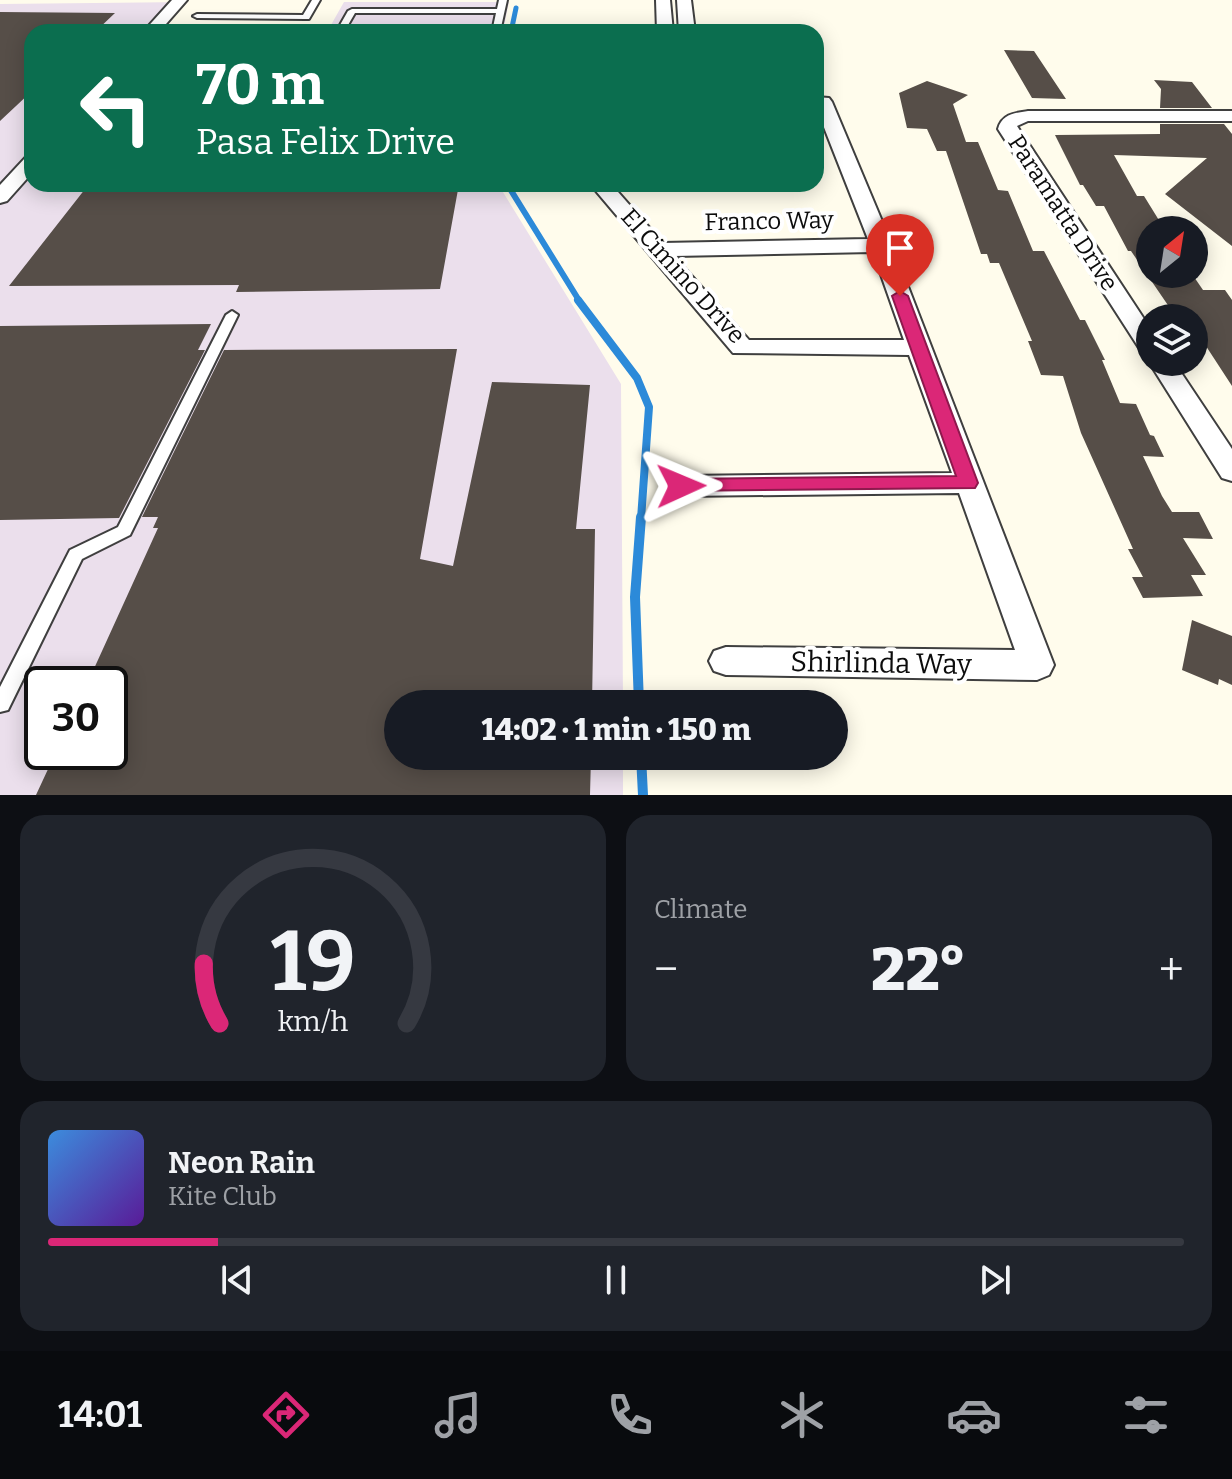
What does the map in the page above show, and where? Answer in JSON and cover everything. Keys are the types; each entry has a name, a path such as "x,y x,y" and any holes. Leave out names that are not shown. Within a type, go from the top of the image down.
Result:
{"street":[{"path":"158,24 180,0"},
{"path":"663,0 664,24"},
{"path":"684,0 686,24"},
{"path":"681,486 968,483 881,245 824,111"},
{"name":"Paramatta Drive","path":"1136,325 1007,129 1011,120 1028,116 1232,116"},
{"path":"0,197 24,171"},
{"name":"El Cimino Drive","path":"607,192 742,348 918,347"},
{"name":"Franco Way","path":"657,250 881,245"},
{"path":"1170,376 1232,471"},
{"name":"Shirlinda Way","path":"726,661 1037,665 968,483"}],"lane":[{"path":"197,16 304,21 316,0"},
{"path":"498,24 503,0"},
{"path":"345,24 352,11 500,11"},
{"path":"0,705 76,555 124,531 232,315"}],"shaded area":[{"path":"188,2 166,24 24,24 24,192 503,192 621,384 623,690 384,690 384,770 623,770 623,795 0,795 0,4"},
{"path":"344,2 509,2 505,24 332,24"}],"building":[{"path":"0,12 115,13 103,24 24,24 24,98 0,121"},
{"path":"1004,50 1034,51 1066,99 1032,98"},
{"path":"1154,80 1192,82 1212,108 1160,108 1161,89"},
{"path":"927,81 968,95 953,104 966,142 978,142 998,190 1008,191 1033,251 1044,251 1080,320 1085,320 1105,360 1102,360 1120,403 1136,404 1150,435 1154,436 1164,457 1143,456 1162,496 1172,512 1199,512 1213,539 1183,538 1206,575 1191,575 1203,596 1143,598 1132,577 1143,577 1128,549 1133,549 1081,433 1063,376 1041,375 1028,341 1032,341 999,263 990,263 987,254 981,254 946,151 937,151 927,129 907,128 899,93"},
{"path":"1160,124 1224,124 1232,134 1232,246 1208,227 1208,216 1193,216 1165,194 1207,158 1114,155 1137,196 1144,196 1156,216 1136,216 1136,258 1128,251 1104,206 1096,206 1080,185 1055,135 1160,134"},
{"path":"83,192 458,192 440,289 236,292 239,285 9,286"},
{"path":"1156,288 1225,290 1232,300 1232,386 1208,349 1208,304 1167,304"},
{"path":"211,324 198,350 205,350 119,518 0,520 0,326"},
{"path":"457,349 420,559 453,566 492,382 590,385 576,529 595,529 592,690 384,690 384,770 591,770 590,795 36,795 48,770 128,770 128,666 95,666 158,528 153,528 158,517 142,517 224,350"},
{"path":"1192,620 1232,636 1232,685 1219,679 1218,685 1182,670"}],"waterway":[{"path":"513,24 516,8"},
{"path":"512,192 580,302"},
{"path":"578,300 637,378 649,407 641,519"},
{"path":"638,690 635,597 641,517"},
{"path":"642,770 643,795"}],"route":[{"path":"681,486 968,483 900,296"}]}
